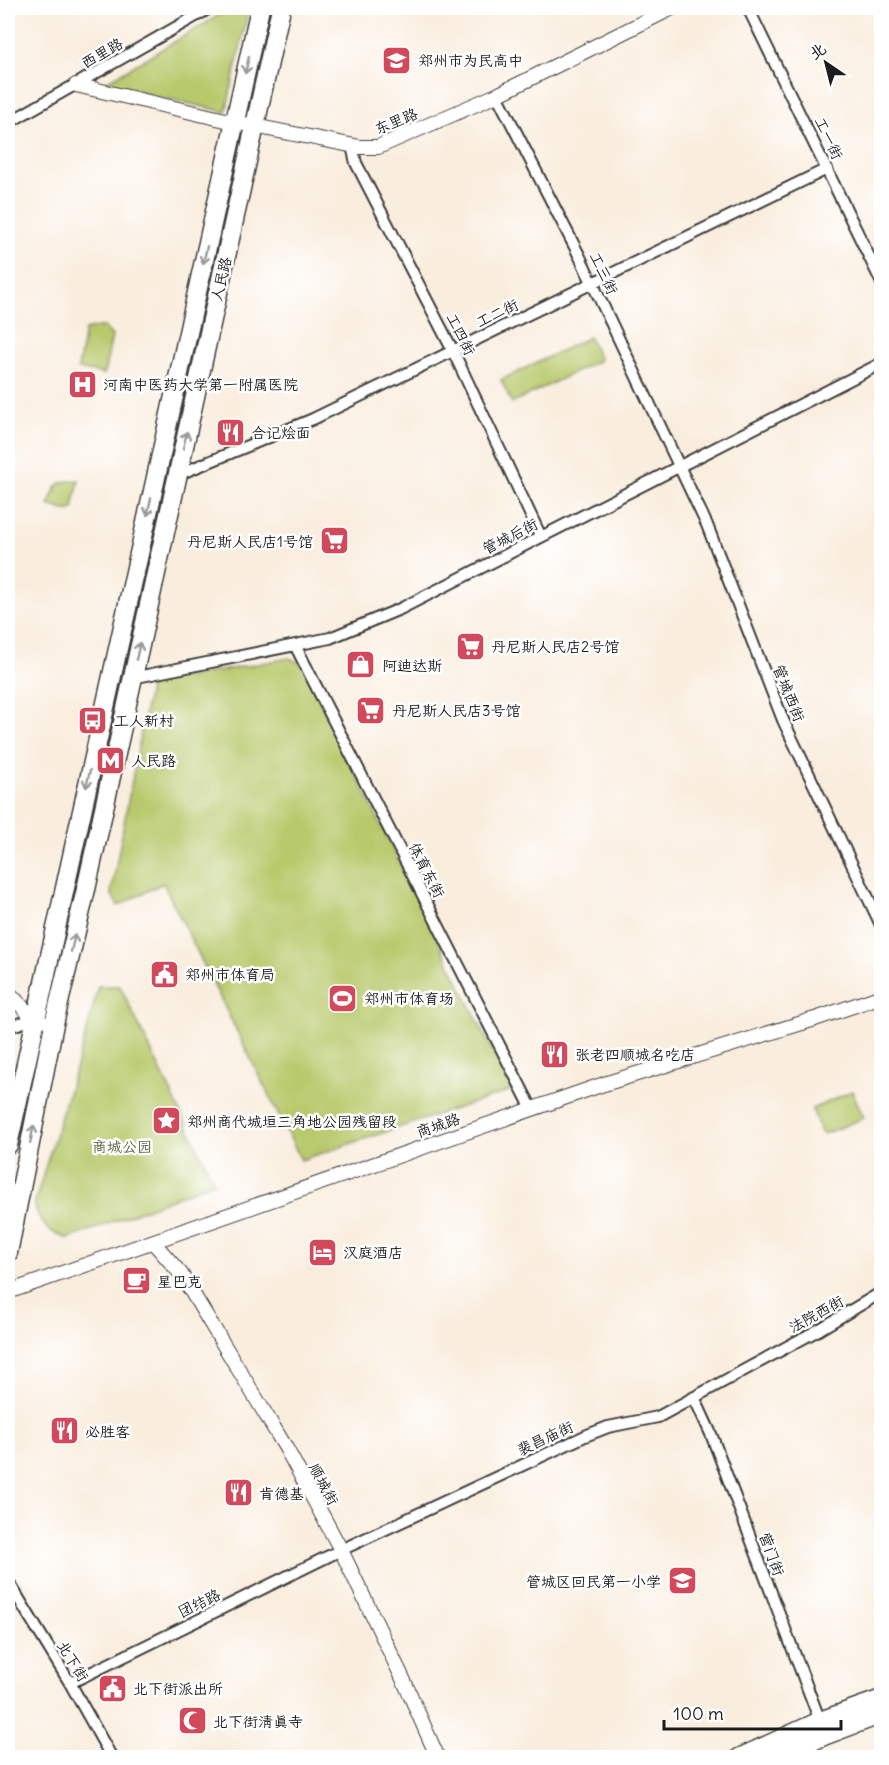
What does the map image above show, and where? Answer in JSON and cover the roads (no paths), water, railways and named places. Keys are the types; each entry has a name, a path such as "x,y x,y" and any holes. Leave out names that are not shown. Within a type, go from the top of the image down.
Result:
{"main road":[{"name":"人民路","path":"8,1145 34,1019 260,8"},
{"name":"人民路","path":"8,1253 54,1024 281,8"},
{"path":"739,1758 820,1721 882,1699"},
{"path":"775,1758 826,1735 882,1714"}],"street":[{"name":"西里路","path":"8,123 210,8"},
{"name":"东里路","path":"76,85 234,122 352,146 378,147 497,95 672,8"},
{"name":"工一街","path":"748,8 882,283"},
{"name":"工三街","path":"497,95 592,283 679,466"},
{"name":"工四街","path":"352,146 356,163 453,351 541,537"},
{"name":"工二街","path":"177,475 313,419 827,169"},
{"name":"管城后街","path":"132,678 330,638 366,624 400,609 882,363"},
{"name":"管城西街","path":"679,466 707,525 783,720 882,927"},
{"name":"体育东街","path":"295,645 532,1109"},
{"path":"8,992 34,1019"},
{"name":"商城路","path":"8,1292 612,1081 815,1019 882,996"},
{"path":"8,1027 34,1019 54,1024"},
{"name":"顺城街","path":"153,1242 181,1274 286,1448 341,1550 438,1758"},
{"name":"法院西街","path":"764,1360 882,1292"},
{"name":"裴昌庙街","path":"341,1550 585,1436 608,1427 658,1417 764,1360"},
{"name":"营门街","path":"694,1397 711,1434 820,1721"},
{"name":"团结路","path":"70,1683 341,1550"},
{"name":"北下街","path":"8,1581 112,1758"}],"place":[{"name":"郑州市为民高中","path":"397,60"},
{"name":"河南中医药大学第一附属医院","path":"82,384"},
{"name":"合记烩面","path":"230,432"},
{"name":"丹尼斯人民店1号馆","path":"334,541"},
{"name":"丹尼斯人民店2号馆","path":"470,646"},
{"name":"阿迪达斯","path":"361,665"},
{"name":"丹尼斯人民店3号馆","path":"371,710"},
{"name":"工人新村","path":"93,720"},
{"name":"人民路","path":"110,760"},
{"name":"郑州市体育局","path":"164,974"},
{"name":"郑州市体育场","path":"343,998"},
{"name":"张老四顺城名吃店","path":"554,1054"},
{"name":"郑州商代城垣三角地公园残留段","path":"166,1121"},
{"name":"汉庭酒店","path":"322,1252"},
{"name":"星巴克","path":"136,1281"},
{"name":"必胜客","path":"64,1431"},
{"name":"肯德基","path":"238,1493"},
{"name":"管城区回民第一小学","path":"682,1581"},
{"name":"北下街派出所","path":"112,1688"},
{"name":"北下街清真寺","path":"192,1721"}],"park label":[{"name":"商城公园","path":"122,1146"}]}
